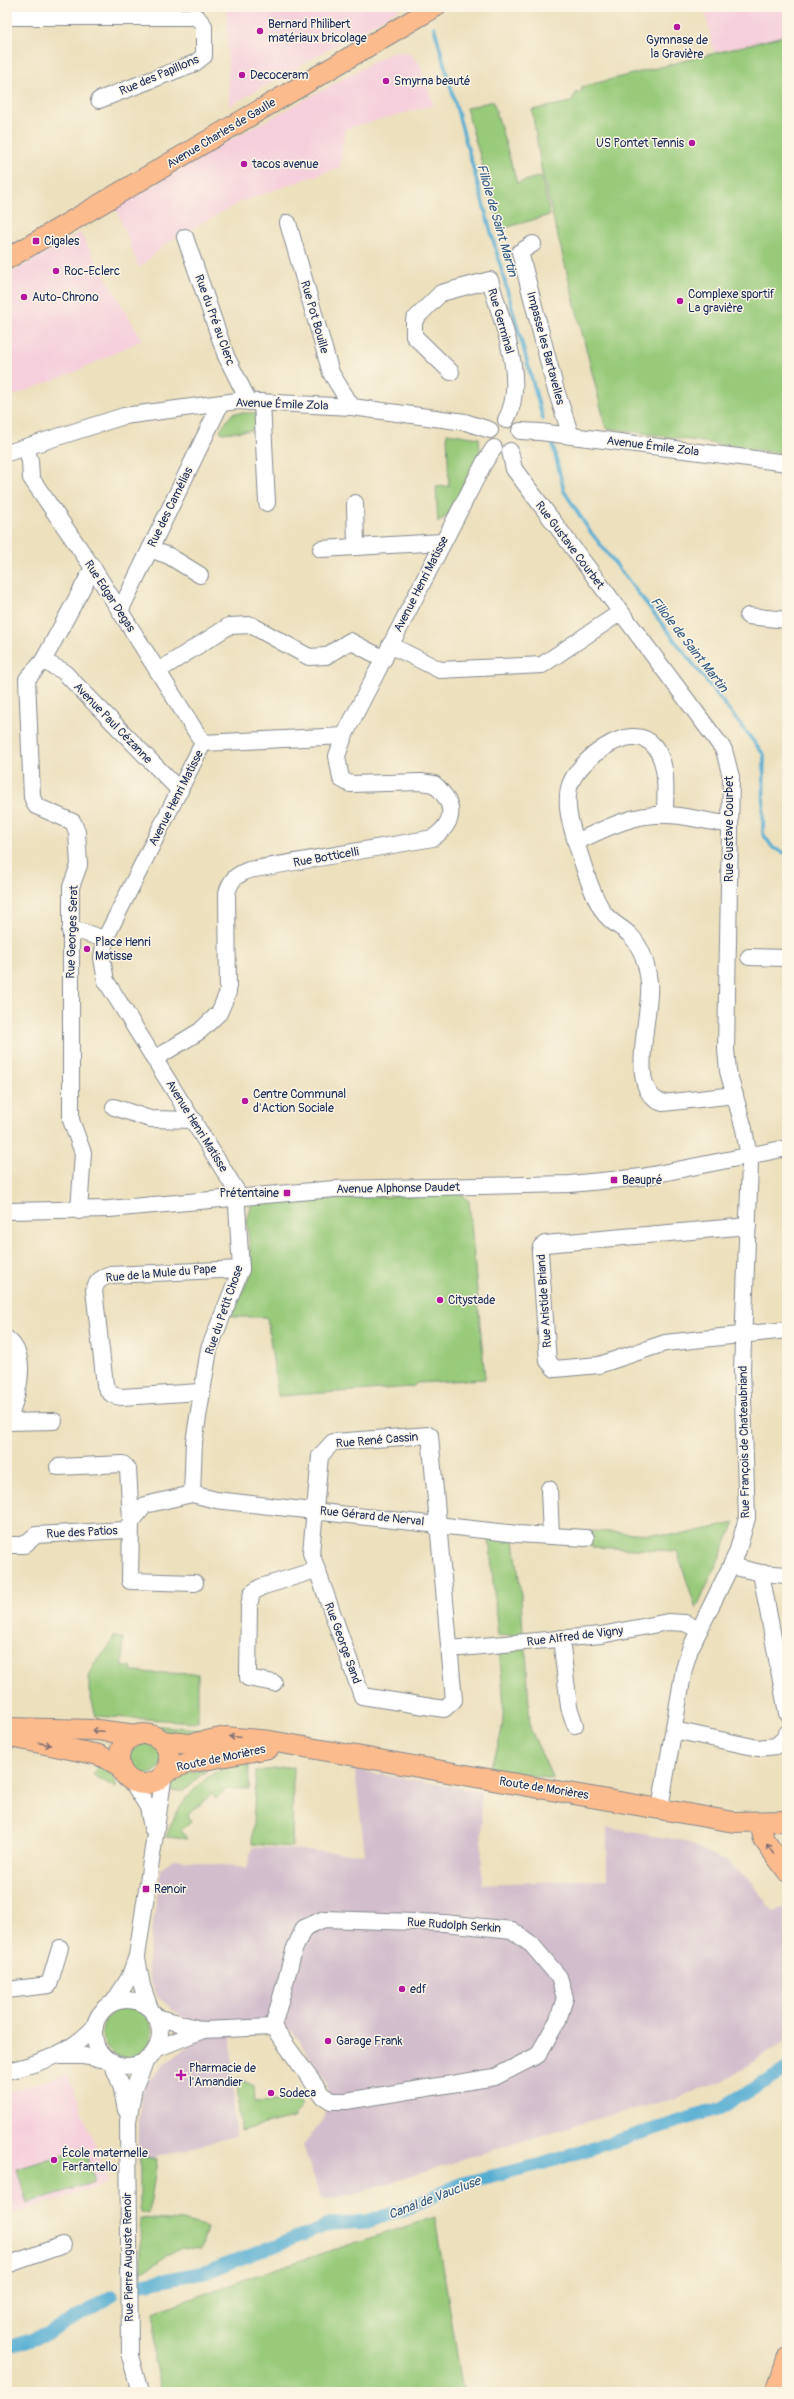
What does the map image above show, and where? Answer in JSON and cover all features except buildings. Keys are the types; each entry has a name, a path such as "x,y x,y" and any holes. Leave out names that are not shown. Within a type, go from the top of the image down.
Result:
{"main road":[{"name":"Avenue Charles de Gaulle","path":"7,259 435,7"},
{"path":"7,1728 97,1730 137,1735 150,1735 162,1741 169,1755 165,1772 152,1782 138,1783 99,1754 7,1736"},
{"path":"125,1773 120,1751 124,1744 137,1735"},
{"name":"Route de Morières","path":"162,1741 190,1744 226,1737 270,1741 734,1822 760,1823 787,1821"},
{"name":"Route de Morières","path":"165,1772 188,1763 257,1748 301,1747"},
{"path":"760,1823 764,1840 787,1871"},
{"path":"776,2392 787,2359"}],"street":[{"name":"Rue des Papillons","path":"7,17 197,17 204,26 204,56 194,63 99,100"},
{"name":"Rue Pot Bouille","path":"288,222 331,373 352,407"},
{"name":"Rue du Pré au Clerc","path":"185,237 226,356 255,402"},
{"name":"Impasse les Bartavelles","path":"533,244 520,252 555,387 571,436"},
{"name":"Rue Germinal","path":"451,372 414,336 414,320 441,293 490,280 515,372 513,408 506,420"},
{"name":"Avenue Émile Zola","path":"7,453 124,416 220,403 255,402 352,407 465,422 490,430"},
{"path":"255,402 267,503"},
{"name":"Rue des Camélias","path":"120,611 220,403"},
{"path":"506,420 515,424 520,432 518,445 510,451 502,452 494,448 489,440 490,430 496,422 506,420"},
{"name":"Avenue Émile Zola","path":"520,432 571,436 787,463"},
{"name":"Rue Edgar Degas","path":"26,447 30,461 31,478 93,568 203,744"},
{"name":"Avenue Henri Matisse","path":"237,1198 236,1190 194,1120 106,981 102,958 105,939 203,744 344,736 484,463 494,448"},
{"name":"Rue Gustave Courbet","path":"510,451 514,469 724,750 731,777 726,1050 728,1071 736,1094 749,1156"},
{"path":"354,504 356,547"},
{"path":"321,549 443,542"},
{"path":"150,548 169,556 200,575"},
{"name":"Rue Georges Serat","path":"79,1210 83,1153 71,1120 70,931 71,887 79,865 77,832 72,822 36,806 32,796 27,679 43,661 93,568"},
{"path":"158,672 229,626 251,625 309,657 326,656 350,642 387,652 440,670 542,665 621,612"},
{"path":"748,616 787,620"},
{"name":"Avenue Paul Cézanne","path":"43,661 63,672 180,791"},
{"name":"Rue Botticelli","path":"154,1059 200,1031 219,1013 228,992 227,893 230,882 236,875 250,870 433,838 442,831 448,822 451,815 448,801 434,784 421,782 350,784 341,779 337,756 344,736"},
{"path":"666,814 665,779 660,756 648,741 639,737 625,738 611,743 582,765 573,776 569,788 568,812 589,886 606,915 629,934 644,956 649,982 649,1011 642,1044 645,1086 649,1095 656,1101 663,1103 736,1094"},
{"path":"576,842 626,821 666,814 730,824"},
{"path":"70,931 79,931 105,939"},
{"path":"748,956 787,958"},
{"path":"114,1107 150,1119 194,1120"},
{"name":"Avenue Alphonse Daudet","path":"7,1211 79,1210 334,1189 570,1184 642,1177 787,1148"},
{"name":"Rue François de Chateaubriand","path":"660,1808 684,1669 699,1630 731,1566 741,1541 747,1518 743,1403 749,1156"},
{"name":"Rue du Petit Chose","path":"192,1494 194,1442 200,1392 209,1349 241,1269 237,1198"},
{"name":"Rue Aristide Briand","path":"744,1335 666,1343 599,1365 586,1368 555,1369 548,1361 540,1252 541,1246 545,1244 748,1226"},
{"name":"Rue de la Mule du Pape","path":"200,1392 122,1397 114,1396 108,1391 103,1371 94,1290 95,1285 101,1278 111,1275 241,1269"},
{"path":"744,1335 787,1330"},
{"path":"7,1339 16,1353 20,1374 17,1396 8,1422 54,1421"},
{"name":"Rue René Cassin","path":"315,1511 320,1456 333,1442 430,1435 437,1523"},
{"name":"Rue des Patios","path":"58,1467 123,1464 128,1469 131,1520 130,1581 195,1583"},
{"path":"549,1489 551,1536"},
{"name":"Rue Gérard de Nerval","path":"192,1494 216,1500 437,1523 501,1532 586,1538"},
{"name":"Rue des Patios","path":"7,1546 24,1544 36,1535 125,1530 131,1520 145,1505 192,1494"},
{"name":"Rue George Sand","path":"315,1511 311,1553 362,1696 444,1709 454,1700 437,1523"},
{"path":"731,1566 761,1573 787,1575"},
{"path":"274,1683 248,1678 249,1605 252,1594 261,1587 316,1570"},
{"path":"761,1573 787,1713"},
{"name":"Rue Alfred de Vigny","path":"450,1649 601,1635 673,1622 685,1623 699,1630"},
{"path":"562,1638 569,1707 575,1725"},
{"path":"674,1730 758,1748 776,1746 787,1736 787,1733"},
{"path":"11,2072 54,2057 78,2044 95,2026 101,2013 113,2003 129,1978 137,1956 153,1840 165,1772"},
{"path":"125,1773 148,1807 152,1820 153,1840"},
{"name":"Rue Rudolph Serkin","path":"324,1919 438,1923 512,1930 532,1945 558,1977 565,1998 558,2020 538,2055 495,2077 346,2101 331,2101 322,2095 273,2027 294,1950 304,1928 324,1919"},
{"path":"7,1990 49,1986 60,1948"},
{"path":"137,1956 142,1986 160,2033 151,2055"},
{"path":"113,2003 133,2000 153,2013 202,2030 273,2027"},
{"path":"95,2026 97,2045 110,2061"},
{"path":"54,2057 73,2055 110,2061 129,2066 202,2030"},
{"name":"Rue Pierre Auguste Renoir","path":"140,2392 132,2370 129,2343 128,2121 134,2088 151,2055"},
{"name":"Rue Pierre Auguste Renoir","path":"110,2061 121,2085 128,2121"},
{"path":"7,2265 64,2245"}],"shaded area":[{"path":"226,7 403,7 229,106"},
{"path":"704,7 787,7 787,35 714,52"},
{"path":"394,51 410,54 420,64 434,105 345,129 340,167 240,202 168,242 139,268 116,208 216,148"},
{"path":"80,233 142,340 75,372 7,398 7,275"},
{"path":"355,1770 481,1792 482,1884 607,1879 607,1828 683,1841 724,1860 751,1881 773,1912 785,1908 787,1910 787,2040 723,2081 677,2098 593,2120 502,2147 355,2194 322,2200 303,2146 324,2119 328,2084 292,2030 231,2038 235,2136 138,2162 138,2121 143,2086 167,2062 197,2041 198,2021 182,2017 158,1997 151,1985 147,1966 161,1868 173,1859 247,1868 252,1847 365,1854"},
{"name":"École maternelle Farfantello","path":"68,2074 109,2183 7,2216 7,2092"}],"green space":[{"name":"Complexe sportif La gravière","path":"787,35 787,454 606,428 542,173 532,110 571,102 576,93 582,91 581,87"},
{"path":"493,101 517,183 541,176 550,215 501,229 466,108"},
{"path":"233,413 257,413 257,430 222,433 220,430"},
{"path":"447,433 479,438 480,451 449,513 438,523 436,487 449,486"},
{"path":"460,1193 469,1201 485,1379 417,1383 412,1387 278,1396 267,1317 234,1317 230,1314 252,1273 247,1221 252,1203"},
{"path":"735,1523 696,1609 677,1551 591,1547 590,1531 680,1535"},
{"path":"489,1536 514,1540 521,1595 523,1634 498,1636"},
{"path":"113,1637 123,1638 123,1666 131,1666 132,1672 198,1674 198,1722 96,1716 89,1691 89,1677 93,1666 109,1647"},
{"path":"526,1648 530,1728 553,1779 489,1768 496,1753 502,1724 503,1696 499,1650"},
{"path":"160,1726 212,1730 188,1738 158,1728"},
{"path":"142,1743 148,1743 157,1747 161,1759 157,1771 148,1775 142,1775 133,1771 129,1762 129,1756 133,1747"},
{"path":"249,1757 249,1789 227,1789 216,1799 212,1794 188,1815 191,1821 181,1830 187,1839 166,1837 179,1809 197,1787 220,1770"},
{"path":"101,1760 112,1772 115,1779 116,1788 93,1775"},
{"path":"293,1767 292,1847 252,1844 256,1771"},
{"path":"207,1770 182,1791 170,1791 169,1785 177,1773"},
{"path":"132,2008 137,2009 145,2015 151,2023 151,2043 145,2051 137,2057 122,2058 117,2057 109,2051 103,2043 102,2028 103,2023 109,2015 117,2009"},
{"path":"237,2078 254,2086 255,2102 298,2100 303,2105 293,2118 240,2131"},
{"path":"84,2148 95,2182 27,2203 17,2169"},
{"path":"140,2156 157,2159 149,2214 140,2212"},
{"path":"435,2217 463,2392 161,2392 154,2361 154,2312 274,2269"},
{"path":"140,2218 183,2221 207,2228 201,2249 188,2248 172,2252 157,2264 141,2271"}],"waterway":[{"name":"Filiole de Saint Martin","path":"434,27 543,419"},
{"name":"Filiole de Saint Martin","path":"553,446 564,491 589,530 764,755 763,834 773,848 787,854"},
{"name":"Canal de Vaucluse","path":"143,2284 209,2271 331,2224 367,2222 405,2209 463,2183 545,2163 721,2108 787,2069"},
{"name":"Canal de Vaucluse","path":"7,2348 49,2333 112,2296"}],"place":[{"name":"Gymnase de la Gravière","path":"677,27"},
{"name":"Bernard Philibert matériaux bricolage","path":"260,31"},
{"name":"Decoceram","path":"242,75"},
{"name":"Smyrna beauté","path":"386,81"},
{"name":"US Pontet Tennis","path":"692,143"},
{"name":"tacos avenue","path":"244,164"},
{"name":"Cigales","path":"36,241"},
{"name":"Roc-Eclerc","path":"56,271"},
{"name":"Auto-Chrono","path":"24,297"},
{"name":"Complexe sportif La gravière","path":"680,301"},
{"name":"Place Henri Matisse","path":"87,949"},
{"name":"Centre Communal d'Action Sociale","path":"245,1101"},
{"name":"Beaupré","path":"614,1180"},
{"name":"Prétentaine","path":"287,1193"},
{"name":"Citystade","path":"440,1300"},
{"name":"Renoir","path":"146,1889"},
{"name":"edf","path":"402,1989"},
{"name":"Garage Frank","path":"328,2041"},
{"name":"Pharmacie de l'Amandier","path":"181,2075"},
{"name":"Sodeca","path":"271,2093"},
{"name":"École maternelle Farfantello","path":"54,2160"}]}
